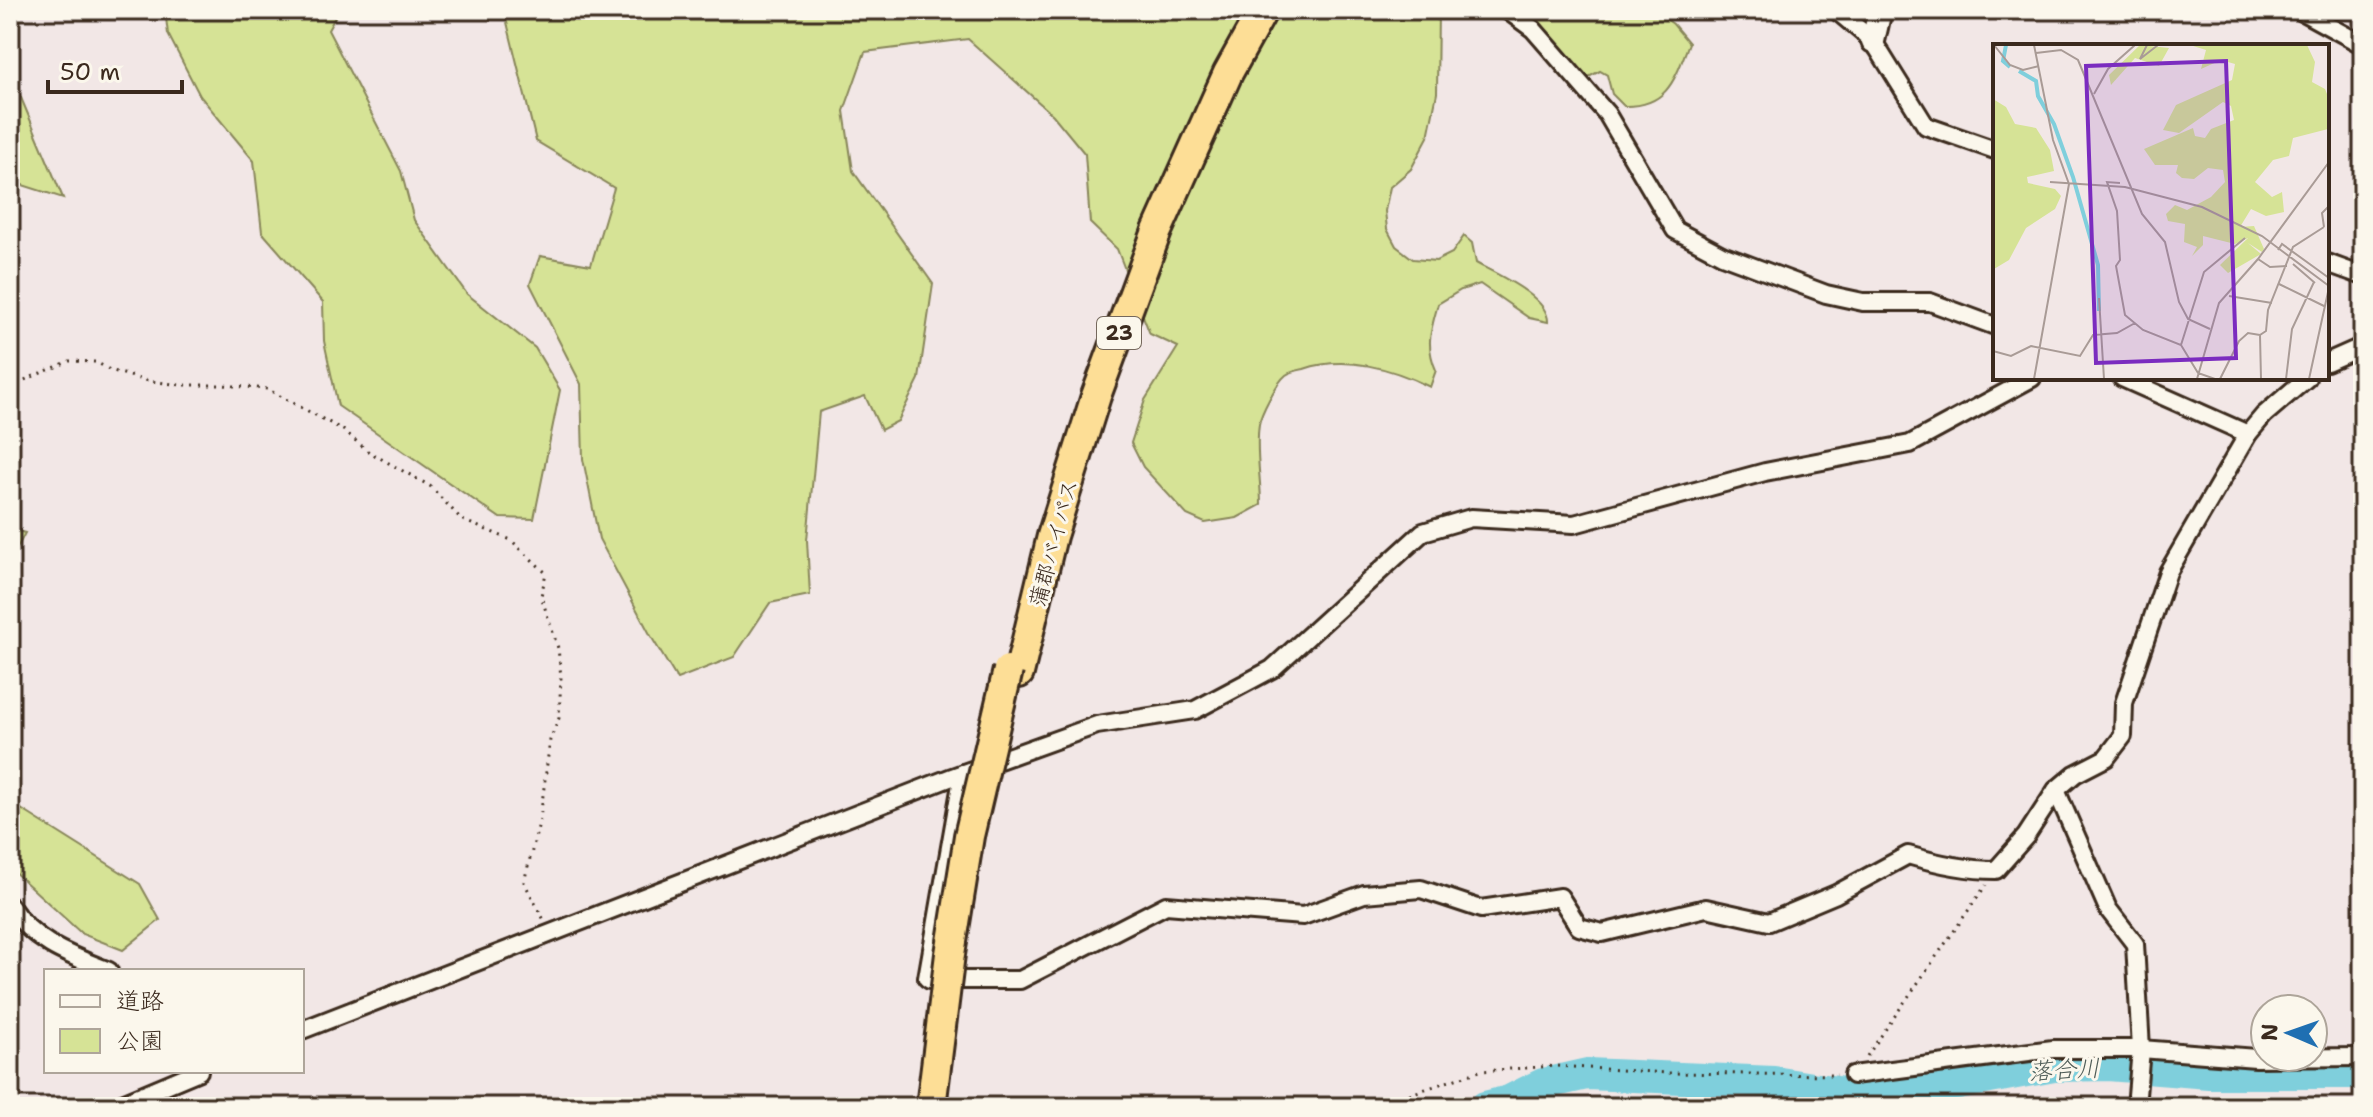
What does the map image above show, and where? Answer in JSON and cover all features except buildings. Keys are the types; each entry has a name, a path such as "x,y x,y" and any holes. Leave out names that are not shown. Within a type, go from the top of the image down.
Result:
{"highway":[{"name":"蒲郡バイパス","path":"943,1107 981,836 1043,524 1084,391 1143,229 1214,72 1247,10"},
{"name":"蒲郡バイパス","path":"931,1107 950,954 969,836 1052,536 1101,382 1157,231 1228,73 1263,10"}],"street":[{"path":"1507,10 1533,29 1607,114 1675,230 1722,255 1826,294 1863,302 1930,302 1993,325"},
{"path":"1836,10 1873,41 1926,126 1993,149"},
{"path":"1873,41 1880,10"},
{"path":"2299,10 2363,45"},
{"path":"2329,264 2363,276"},
{"path":"2329,361 2363,346"},
{"path":"304,1029 963,773 1097,725 1195,710 1272,669 1423,532 1471,518 1574,524 1765,472 1910,444 2028,380"},
{"path":"2126,380 2248,434"},
{"path":"963,773 927,978 930,980 1020,980 1166,905 1303,916 1364,894 1421,889 1481,909 1560,897 1579,927 1602,933 1706,908 1769,922 1836,894 1908,855 1972,870 1996,870 2026,836 2056,790 2075,774 2106,758 2123,736 2124,703 2168,572 2248,434 2264,415 2305,380"},
{"path":"2056,790 2108,909 2135,944 2140,1052 2136,1107"},
{"path":"10,906 37,939 104,969"},
{"path":"1853,1075 2053,1049 2256,1058 2363,1057"},
{"path":"113,1107 194,1073"}],"path":[{"path":"10,386 70,361 96,362 110,370 143,380 267,389 343,430 369,452 430,486 462,520 511,540 546,573 541,596 558,648 561,677 559,718 550,740 540,819 524,882 552,933"},
{"path":"1371,1107 1480,1071 1556,1066 1667,1073 1853,1075 1996,870"}],"green space":[{"path":"165,10 339,10 328,30 401,171 414,220 467,294 535,348 560,390 534,519 500,518 338,406 324,341 323,302 262,232 254,161 200,96 168,34"},
{"path":"504,10 1438,10 1437,93 1428,137 1411,169 1390,187 1385,211 1387,229 1396,246 1413,259 1436,261 1452,253 1464,236 1472,243 1476,263 1531,295 1546,313 1548,322 1529,318 1480,284 1461,290 1438,304 1430,337 1436,370 1430,387 1384,369 1352,364 1320,365 1288,374 1274,391 1259,424 1261,505 1237,518 1205,523 1187,515 1143,467 1131,443 1145,400 1178,347 1150,334 1117,249 1090,223 1085,154 1053,115 968,39 865,52 844,111 853,171 933,284 919,379 898,421 881,430 865,396 819,412 807,540 810,595 770,603 734,657 677,679 599,539 583,459 581,384 530,284 540,256 591,265 614,188 536,141"},
{"path":"1525,10 1654,10 1673,24 1689,43 1674,79 1660,96 1651,102 1624,106 1612,94 1607,75 1600,71 1585,79"},
{"path":"10,77 19,93 63,198 10,181"},
{"path":"10,529 25,533 10,562"},
{"path":"10,802 140,884 160,920 123,950 82,934 10,868"}],"waterway":[{"name":"落合川","path":"1485,1107 1509,1101 1543,1084 1587,1074 1774,1082 1862,1096 1900,1095 2054,1066 2108,1065 2209,1073 2363,1073"}]}
